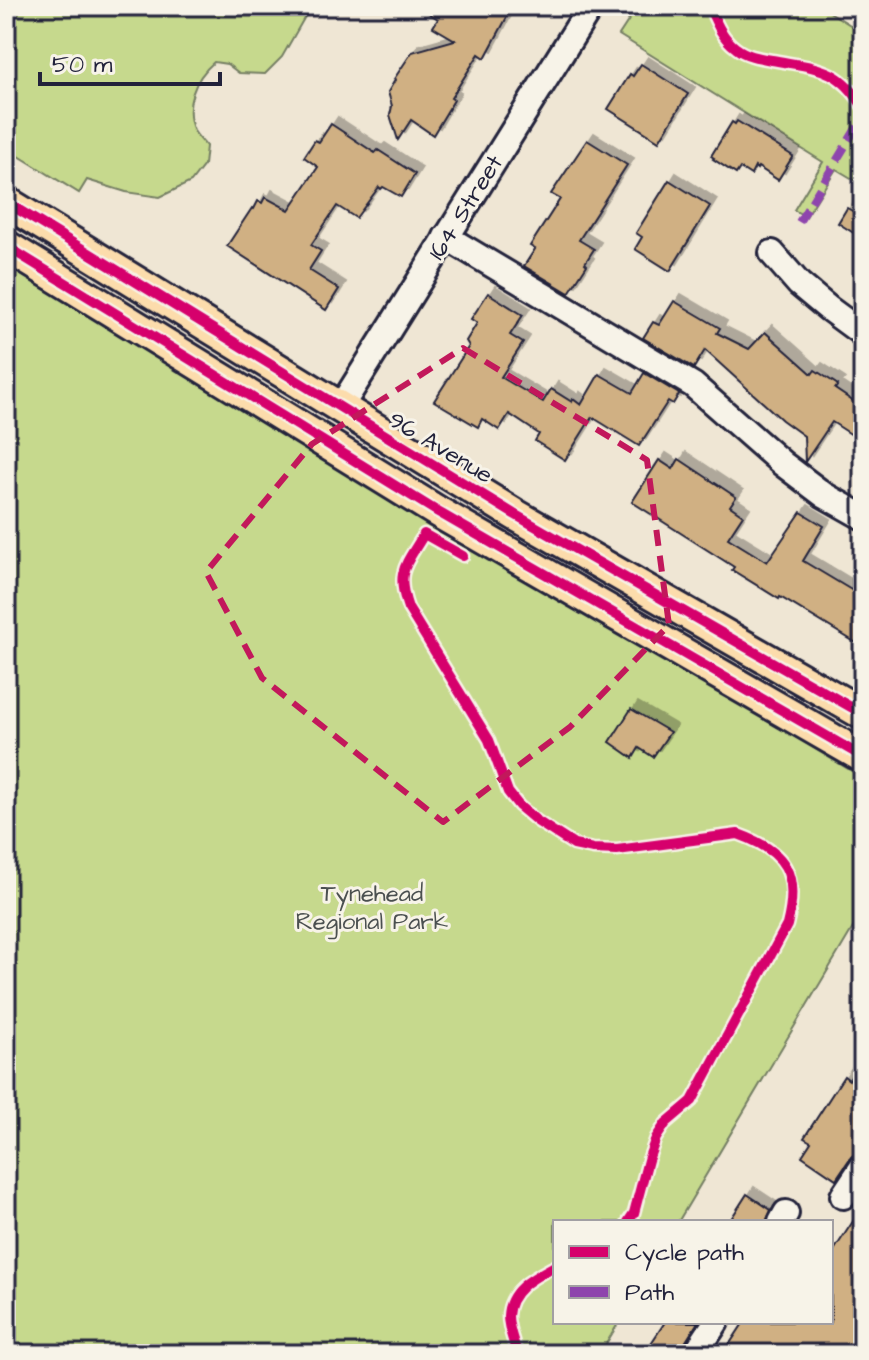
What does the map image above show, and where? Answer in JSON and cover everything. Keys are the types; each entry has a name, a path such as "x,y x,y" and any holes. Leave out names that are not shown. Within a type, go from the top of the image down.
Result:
{"main road":[{"name":"96 Avenue","path":"6,202 514,514 863,714"},
{"path":"6,246 438,512 863,757"},
{"path":"274,410 340,408"}],"street":[{"name":"164 Street","path":"340,408 591,6"},
{"path":"446,237 693,385 783,464 824,495 863,517"},
{"path":"772,253 799,284 863,334"},
{"path":"843,1196 863,1166"},
{"path":"695,1354 715,1324"}],"highlighted area":[{"path":"463,348 647,460 669,625 570,727 443,822 262,678 206,572 312,444"}],"green space":[{"path":"6,6 311,6 282,57 265,74 239,73 227,64 214,62 201,76 190,102 190,112 194,131 206,146 204,165 191,182 160,197 126,192 87,180 79,193 6,148"},
{"path":"638,6 820,6 863,33 863,185 836,169 806,217 794,210 823,162 619,35"},
{"name":"Tynehead Regional Park","path":"6,261 863,778 863,911 679,1220 553,1220 553,1324 618,1324 600,1354 6,1354"}],"building":[{"path":"417,6 513,6 485,58 479,54 451,98 454,100 433,135 411,120 398,140 390,115 392,106 388,92 394,79 412,52 455,40 433,27 438,19"},
{"path":"641,64 688,94 659,141 608,109 630,74 633,76"},
{"path":"737,121 793,156 778,180 758,167 751,175 740,168 736,174 713,159 711,156 732,122 735,124"},
{"path":"331,124 375,153 378,150 415,174 401,197 379,187 356,218 337,206 311,245 321,251 309,270 339,289 326,310 227,246 258,201 262,203 265,197 289,210 318,167 304,157"},
{"path":"587,140 627,165 579,240 594,249 569,293 524,266 535,249 530,246 560,199 551,194"},
{"path":"669,180 710,206 670,271 635,249 642,237 636,233"},
{"path":"847,208 863,217 863,239 838,223"},
{"path":"488,293 523,315 510,335 523,343 501,377 543,402 551,389 581,405 599,374 632,393 644,373 679,394 673,404 668,401 639,446 592,417 565,460 535,441 539,434 509,414 499,430 482,419 478,427 434,401 469,346 466,341 477,323 471,319"},
{"path":"674,301 720,328 717,333 749,349 765,332 812,374 815,370 838,385 835,389 863,408 863,442 832,422 805,462 804,436 705,350 694,368 643,338 653,322 659,325"},
{"path":"679,459 736,497 730,506 743,515 728,538 767,562 801,512 824,526 803,561 863,597 863,647 732,570 734,567 632,502 659,460 673,469"},
{"path":"631,709 670,732 653,757 639,748 633,758 610,742"},
{"path":"863,1058 863,1151 851,1157 836,1179 802,1156 811,1142 804,1138 844,1076 849,1080"},
{"path":"747,1194 771,1210 767,1220 730,1220"},
{"path":"863,1206 863,1354 744,1354 729,1345 743,1324 833,1324 833,1252"},
{"path":"664,1324 697,1324 678,1354 644,1354"}],"marked path":[{"path":"799,222 863,117"}],"cycle path":[{"path":"709,6 723,35 740,51 825,71 845,83 863,107"},
{"path":"6,202 514,514 863,714"},
{"path":"6,246 438,512 863,757"},
{"path":"463,556 424,534 404,569 404,595 408,608 489,740 508,792 519,806 574,845 593,849 617,850 738,834 768,848 778,857 790,878 792,892 787,925 692,1101 666,1123 656,1138 629,1220"},
{"path":"517,1354 508,1321 509,1307 524,1285 553,1267"}]}
